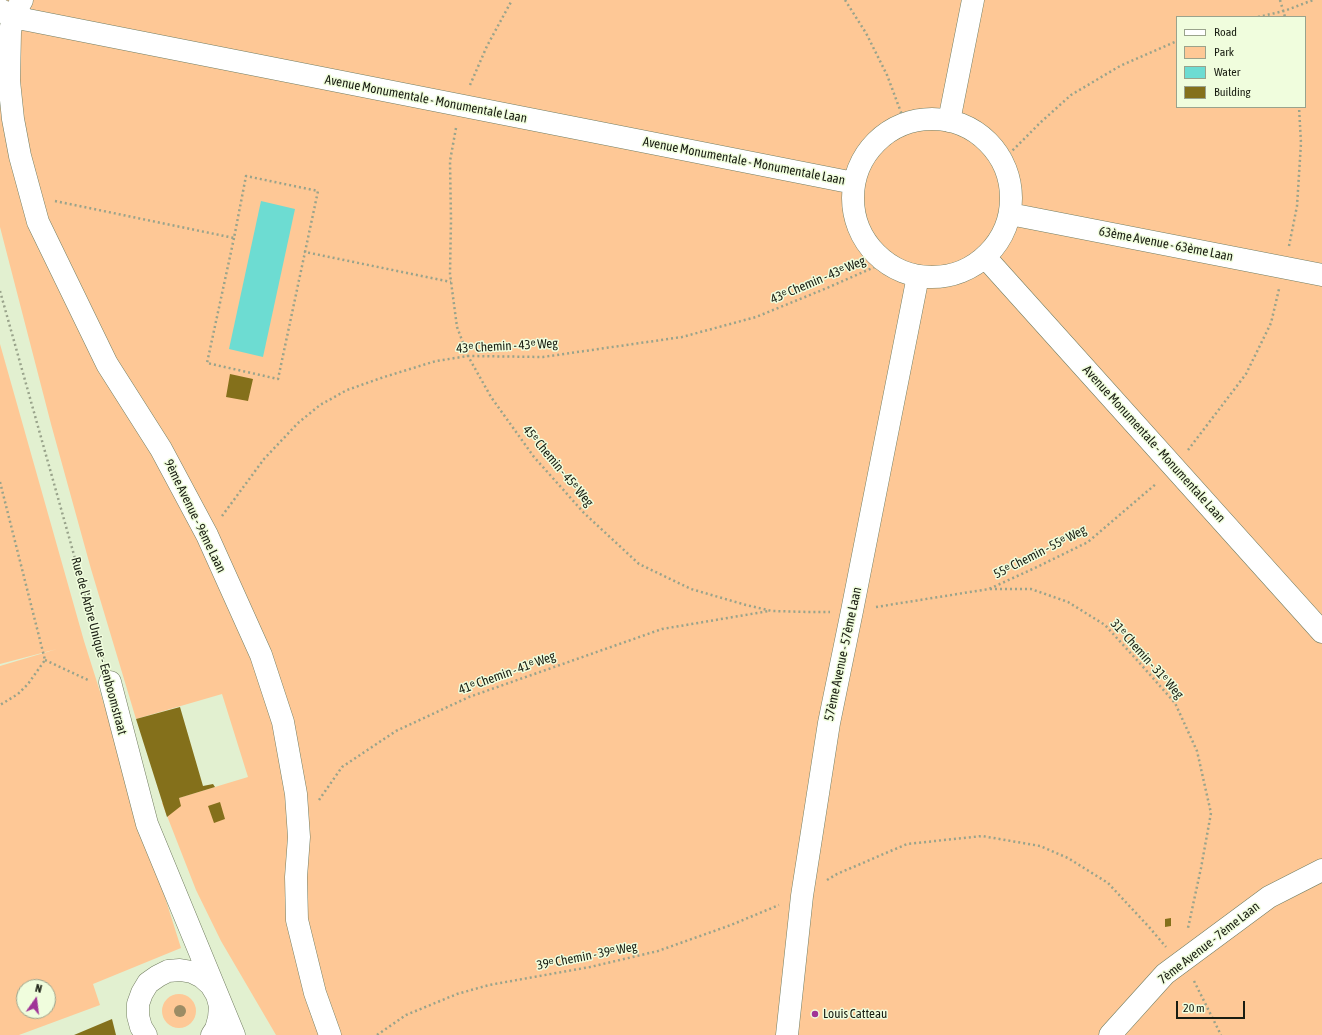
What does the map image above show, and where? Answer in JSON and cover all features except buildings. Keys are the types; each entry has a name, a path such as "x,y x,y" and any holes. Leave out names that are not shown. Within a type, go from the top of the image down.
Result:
{"street":[{"path":"950,121 973,0"},
{"name":"Avenue Monumentale - Monumentale Laan","path":"12,9 460,106 854,183"},
{"name":"9ème Avenue - 9ème Laan","path":"12,9 9,81 13,119 20,156 38,222 107,364 161,449 207,535 261,655 283,722 296,794 299,837 296,877 297,920 315,993 330,1035"},
{"path":"927,119 950,121 971,129 989,143 1002,161 1011,187 1010,214 1000,240 985,257 968,269 948,276 918,276 906,273 886,262 878,256 861,235 853,210 854,183 864,157 882,136 905,123 927,119"},
{"name":"63ème Avenue - 63ème Laan","path":"1010,214 1322,275"},
{"name":"Avenue Monumentale - Monumentale Laan","path":"985,257 1322,632"},
{"name":"57ème Avenue - 57ème Laan","path":"787,1035 802,896 829,723 918,276"},
{"name":"Rue de l'Arbre Unique - Eenboomstraat","path":"110,682 147,824 234,1035"},
{"name":"7ème Avenue - 7ème Laan","path":"1110,1035 1165,974 1179,963 1269,896 1322,870"},
{"name":"Rue de l'Arbre Unique - Eenboomstraat","path":"146,1035 141,1027 138,1016 138,1004 142,993 148,983 158,976 168,971 180,970 192,972 202,977 211,985 217,995 220,1006 219,1018 216,1029 212,1035"}],"path":[{"name":"45ᵉ Chemin - 45ᵉ Weg","path":"512,0 487,46 460,106 450,161 450,274 458,327 468,356 491,397 534,457 584,513 639,564 691,589 772,611 852,611"},
{"path":"845,0 870,40 887,75 905,123"},
{"path":"1280,0 1285,16"},
{"path":"1262,16 1284,11 1313,0"},
{"path":"1002,161 1041,122 1071,95 1120,66 1176,41"},
{"name":"55ᵉ Chemin - 55ᵉ Weg","path":"852,611 989,589 1088,542 1175,468 1246,374 1271,323 1285,267 1297,206 1300,144 1299,108"},
{"path":"246,176 318,191 305,252 278,379 207,363 246,176"},
{"path":"31,196 234,238"},
{"path":"305,252 451,282"},
{"name":"43ᵉ Chemin - 43ᵉ Weg","path":"207,535 264,459 298,423 320,405 347,390 436,361 468,356 543,357 682,337 756,317 886,262"},
{"name":"Rue de l'Arbre Unique - Eenboomstraat","path":"0,291 110,682"},
{"path":"0,482 44,660 28,684 18,694 0,705"},
{"name":"31ᵉ Chemin - 31ᵉ Weg","path":"989,589 1030,589 1068,602 1105,625 1175,703 1197,751 1211,813 1201,868 1179,963"},
{"name":"41ᵉ Chemin - 41ᵉ Weg","path":"316,806 342,767 396,731 469,697 662,629 772,611"},
{"path":"44,660 94,682 110,682"},
{"name":"39ᵉ Chemin - 39ᵉ Weg","path":"377,1035 406,1015 457,994 489,985 590,967 658,951 731,925 802,896 837,874 907,844 982,836 1040,846 1068,858 1108,883 1149,927 1195,981 1221,1035"}],"green space":[{"path":"0,0 1322,0 1322,1035 276,1035 221,941 196,890 162,803 248,777 222,694 136,719 91,569 51,424 0,227"},
{"path":"0,344 84,641 181,948 93,984 100,1005 19,1035 0,1035 0,666 57,649 0,664"},
{"path":"179,994 191,999 196,1011 191,1023 179,1028 167,1023 162,1011 167,999"}],"water":[{"path":"261,201 295,209 263,357 229,349"}],"place":[{"name":"Louis Catteau","path":"815,1014"}]}
